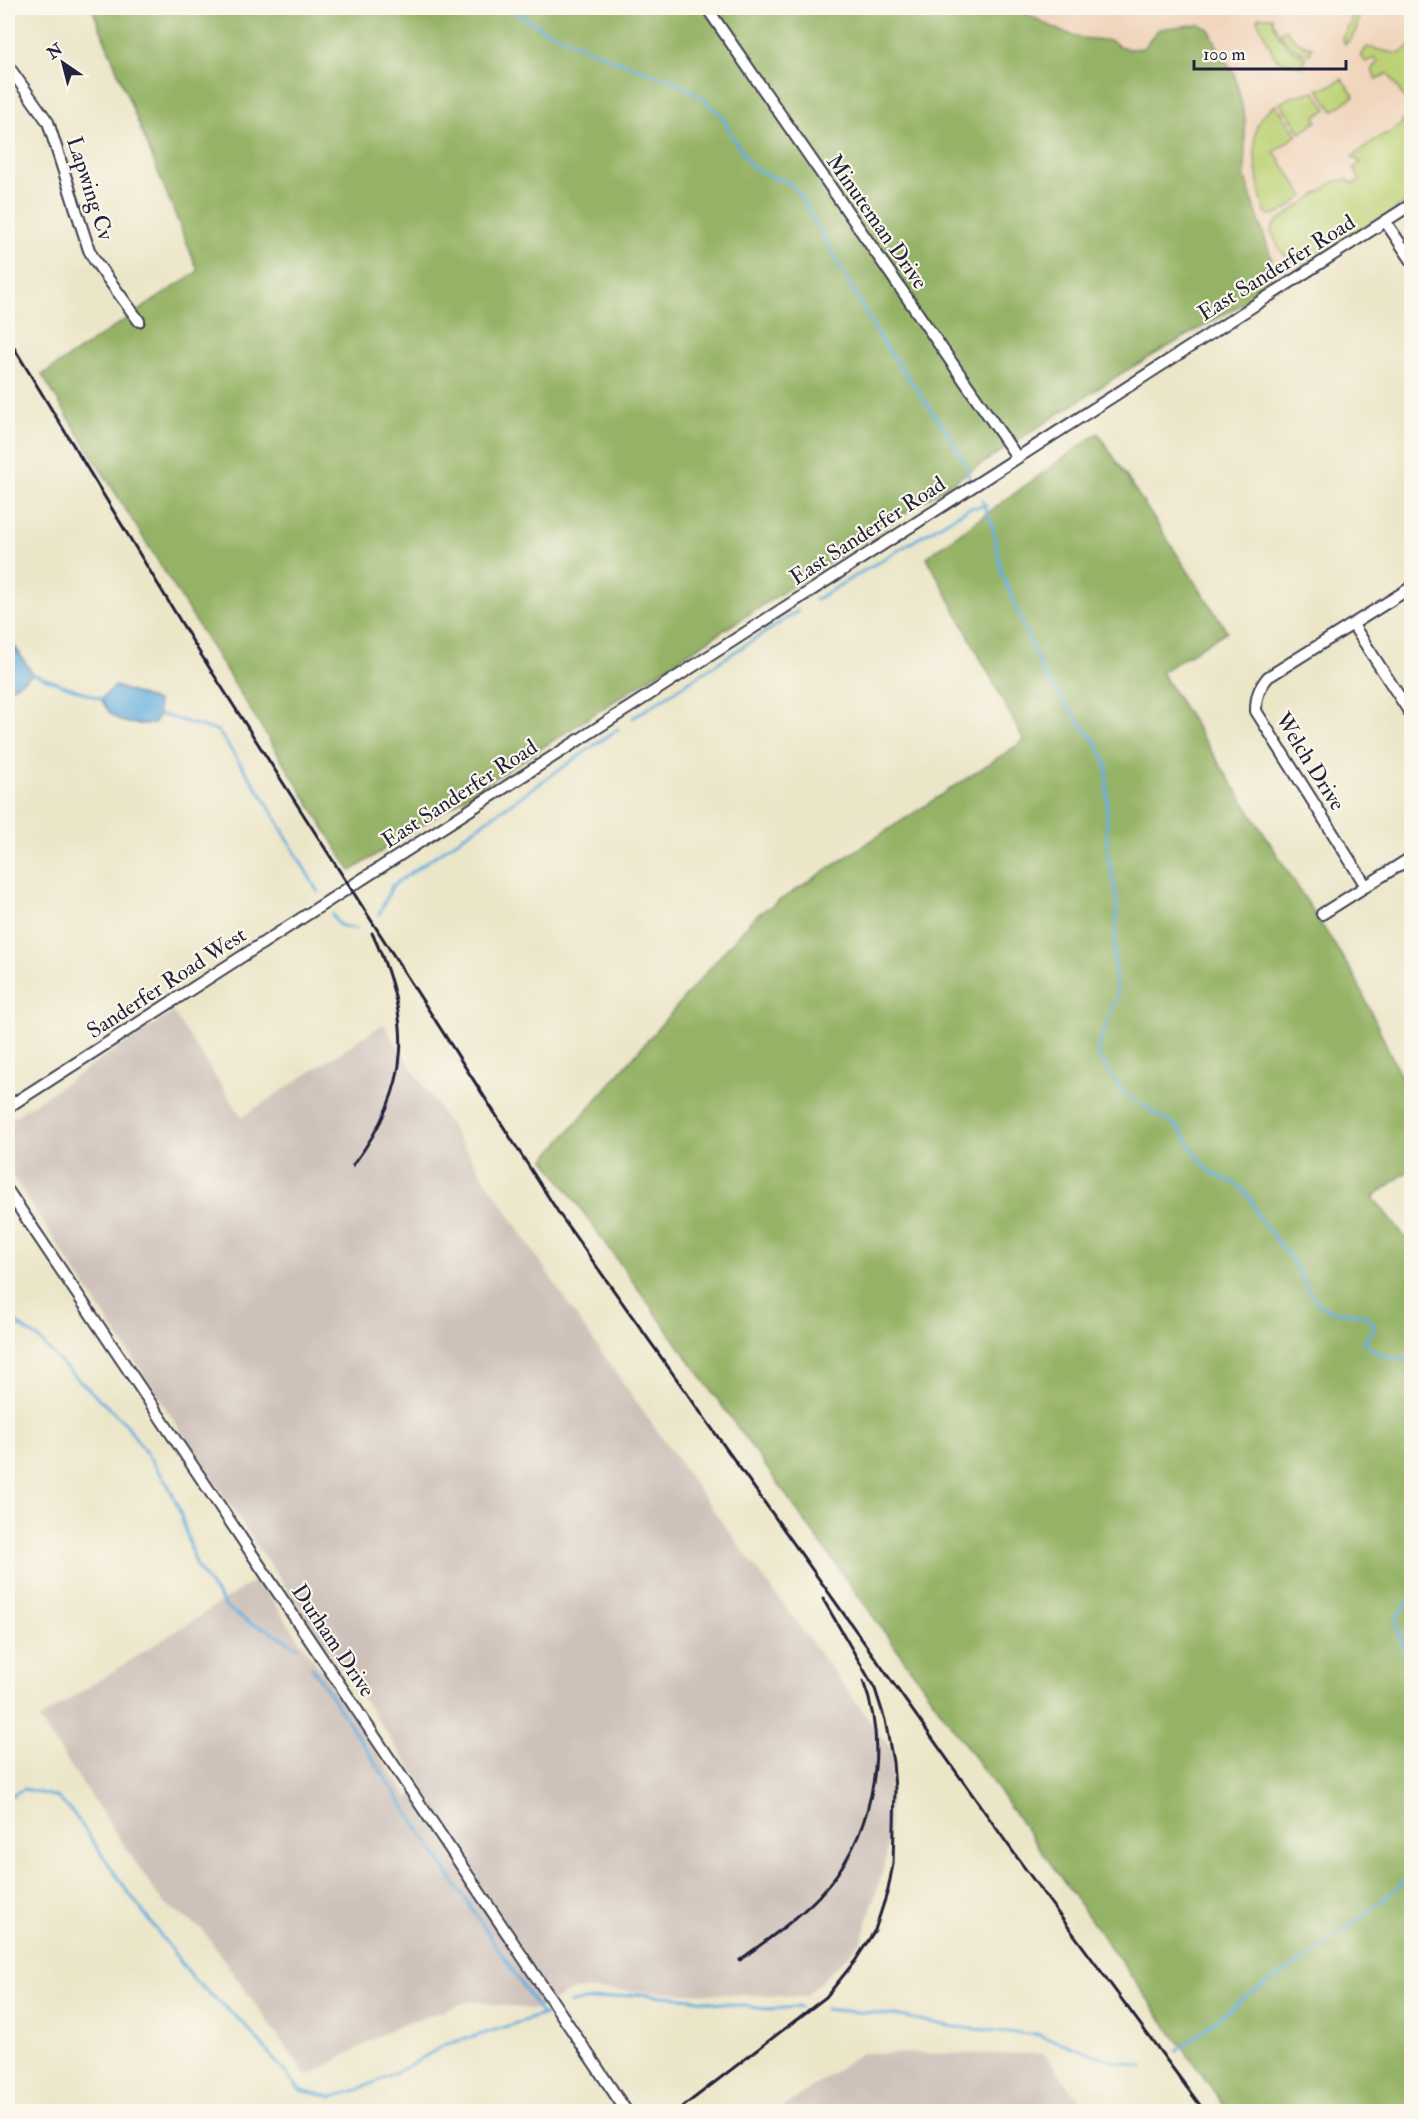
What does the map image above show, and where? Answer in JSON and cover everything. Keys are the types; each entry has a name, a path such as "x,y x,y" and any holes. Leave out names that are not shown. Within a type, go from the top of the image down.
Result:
{"street":[{"name":"Minuteman Drive","path":"707,8 1017,457"},
{"name":"Lapwing Cv","path":"8,66 48,122 95,261 139,321"},
{"name":"East Sanderfer Road","path":"345,890 1412,204"},
{"path":"1385,221 1412,261"},
{"name":"Welch Drive","path":"1366,886 1256,711 1256,699 1260,687 1268,677 1412,587"},
{"path":"1353,625 1412,716"},
{"path":"1322,914 1412,857"},
{"name":"Sanderfer Road West","path":"8,1107 345,890"},
{"name":"Durham Drive","path":"8,1191 627,2112"}],"shaded area":[{"path":"883,8 1411,8 1411,200 1306,267 1122,373"},
{"path":"173,1012 242,1117 383,1024 580,1322 718,1517 894,1753 886,1860 861,1942 805,1997 575,1989 536,2010 470,2001 393,2028 307,2077 202,1929 163,1903 39,1719 257,1579 409,1798 423,1786 256,1544 8,1170 8,1121"},
{"path":"861,2053 1044,2054 1089,2111 778,2111"}],"green space":[{"path":"92,8 1019,8 1060,31 1082,38 1112,41 1129,49 1143,48 1159,29 1199,24 1209,29 1223,58 1234,72 1245,118 1245,178 1271,257 1270,277 1265,291 1122,373 351,871 42,375 198,271"},
{"path":"1351,8 1359,8 1358,23 1355,33 1345,44 1342,38 1351,21"},
{"path":"1258,17 1272,17 1277,31 1288,47 1306,57 1303,67 1276,59 1257,20"},
{"path":"1286,29 1297,41 1312,47 1310,54 1293,48 1287,42 1281,35 1281,31"},
{"path":"1411,46 1411,108 1388,73 1377,80 1372,70 1378,63 1375,58 1366,62 1361,56 1367,47 1399,54"},
{"path":"1342,79 1354,96 1333,111 1318,89"},
{"path":"1314,91 1327,109 1315,117 1317,121 1301,133 1280,103 1293,96"},
{"path":"1276,105 1297,135 1274,152 1304,196 1280,213 1270,215 1265,213 1260,192 1255,141 1259,121"},
{"path":"1411,115 1411,200 1311,263 1296,263 1285,256 1271,231 1275,223 1334,182 1347,179 1353,184 1360,180 1354,168 1361,162 1352,157 1402,124 1401,122"},
{"path":"1098,433 1227,631 1161,672 1355,977 1411,1099 1411,1169 1373,1197 1412,1246 1411,2111 1228,2111 545,1159 754,917 1024,741 927,557"}],"water":[{"path":"15,647 33,674 8,690 8,650"},
{"path":"115,686 157,701 159,714 154,724 123,722 111,714 101,699"}],"waterway":[{"path":"508,8 541,28 609,58 676,82 705,100 723,117 733,138 752,167 774,178 787,181 800,195 880,338 947,432 968,469 969,478"},
{"path":"982,500 993,527 1001,571 1042,671 1098,745 1107,767 1107,850 1116,893 1114,958 1117,997 1097,1053 1123,1093 1179,1128 1203,1164 1212,1173 1236,1184 1244,1191 1252,1201 1259,1218 1294,1263 1308,1290 1318,1303 1331,1311 1366,1315 1375,1326 1364,1341 1369,1346 1385,1356 1398,1359 1412,1358"},
{"path":"815,600 969,508 986,506"},
{"path":"633,718 798,611"},
{"path":"33,674 101,699"},
{"path":"159,714 218,731 265,800 318,892"},
{"path":"379,914 392,886 618,729"},
{"path":"332,914 339,925 357,929"},
{"path":"8,1319 39,1339 64,1366 126,1424 167,1483 178,1506 197,1567 226,1607 251,1624 267,1629 297,1647"},
{"path":"1412,1600 1405,1605 1396,1620 1412,1685"},
{"path":"312,1667 542,2015"},
{"path":"1412,1728 1412,1734"},
{"path":"8,1797 24,1789 57,1797 74,1814 123,1885 194,1980 244,2024 300,2090 332,2097 358,2090 407,2067 446,2044 548,2013"},
{"path":"1177,2051 1250,1994 1314,1954 1387,1897 1412,1873"},
{"path":"570,2003 638,1994 766,2009 800,2007"},
{"path":"825,2009 900,2016 954,2027 1039,2035 1109,2060 1143,2067"}],"railway":[{"path":"8,338 198,650 560,1215 1021,1863 1205,2112"},
{"path":"353,1165 373,1136 387,1108 396,1080 400,1052 400,1024 395,995 372,933"},
{"path":"676,2112 826,1997 855,1961 875,1930 888,1890 893,1864 895,1789 893,1762 885,1720 875,1689 823,1599"},
{"path":"740,1960 810,1905 837,1874 852,1849 863,1823 871,1794 875,1766 875,1737 871,1708 863,1681"}]}
